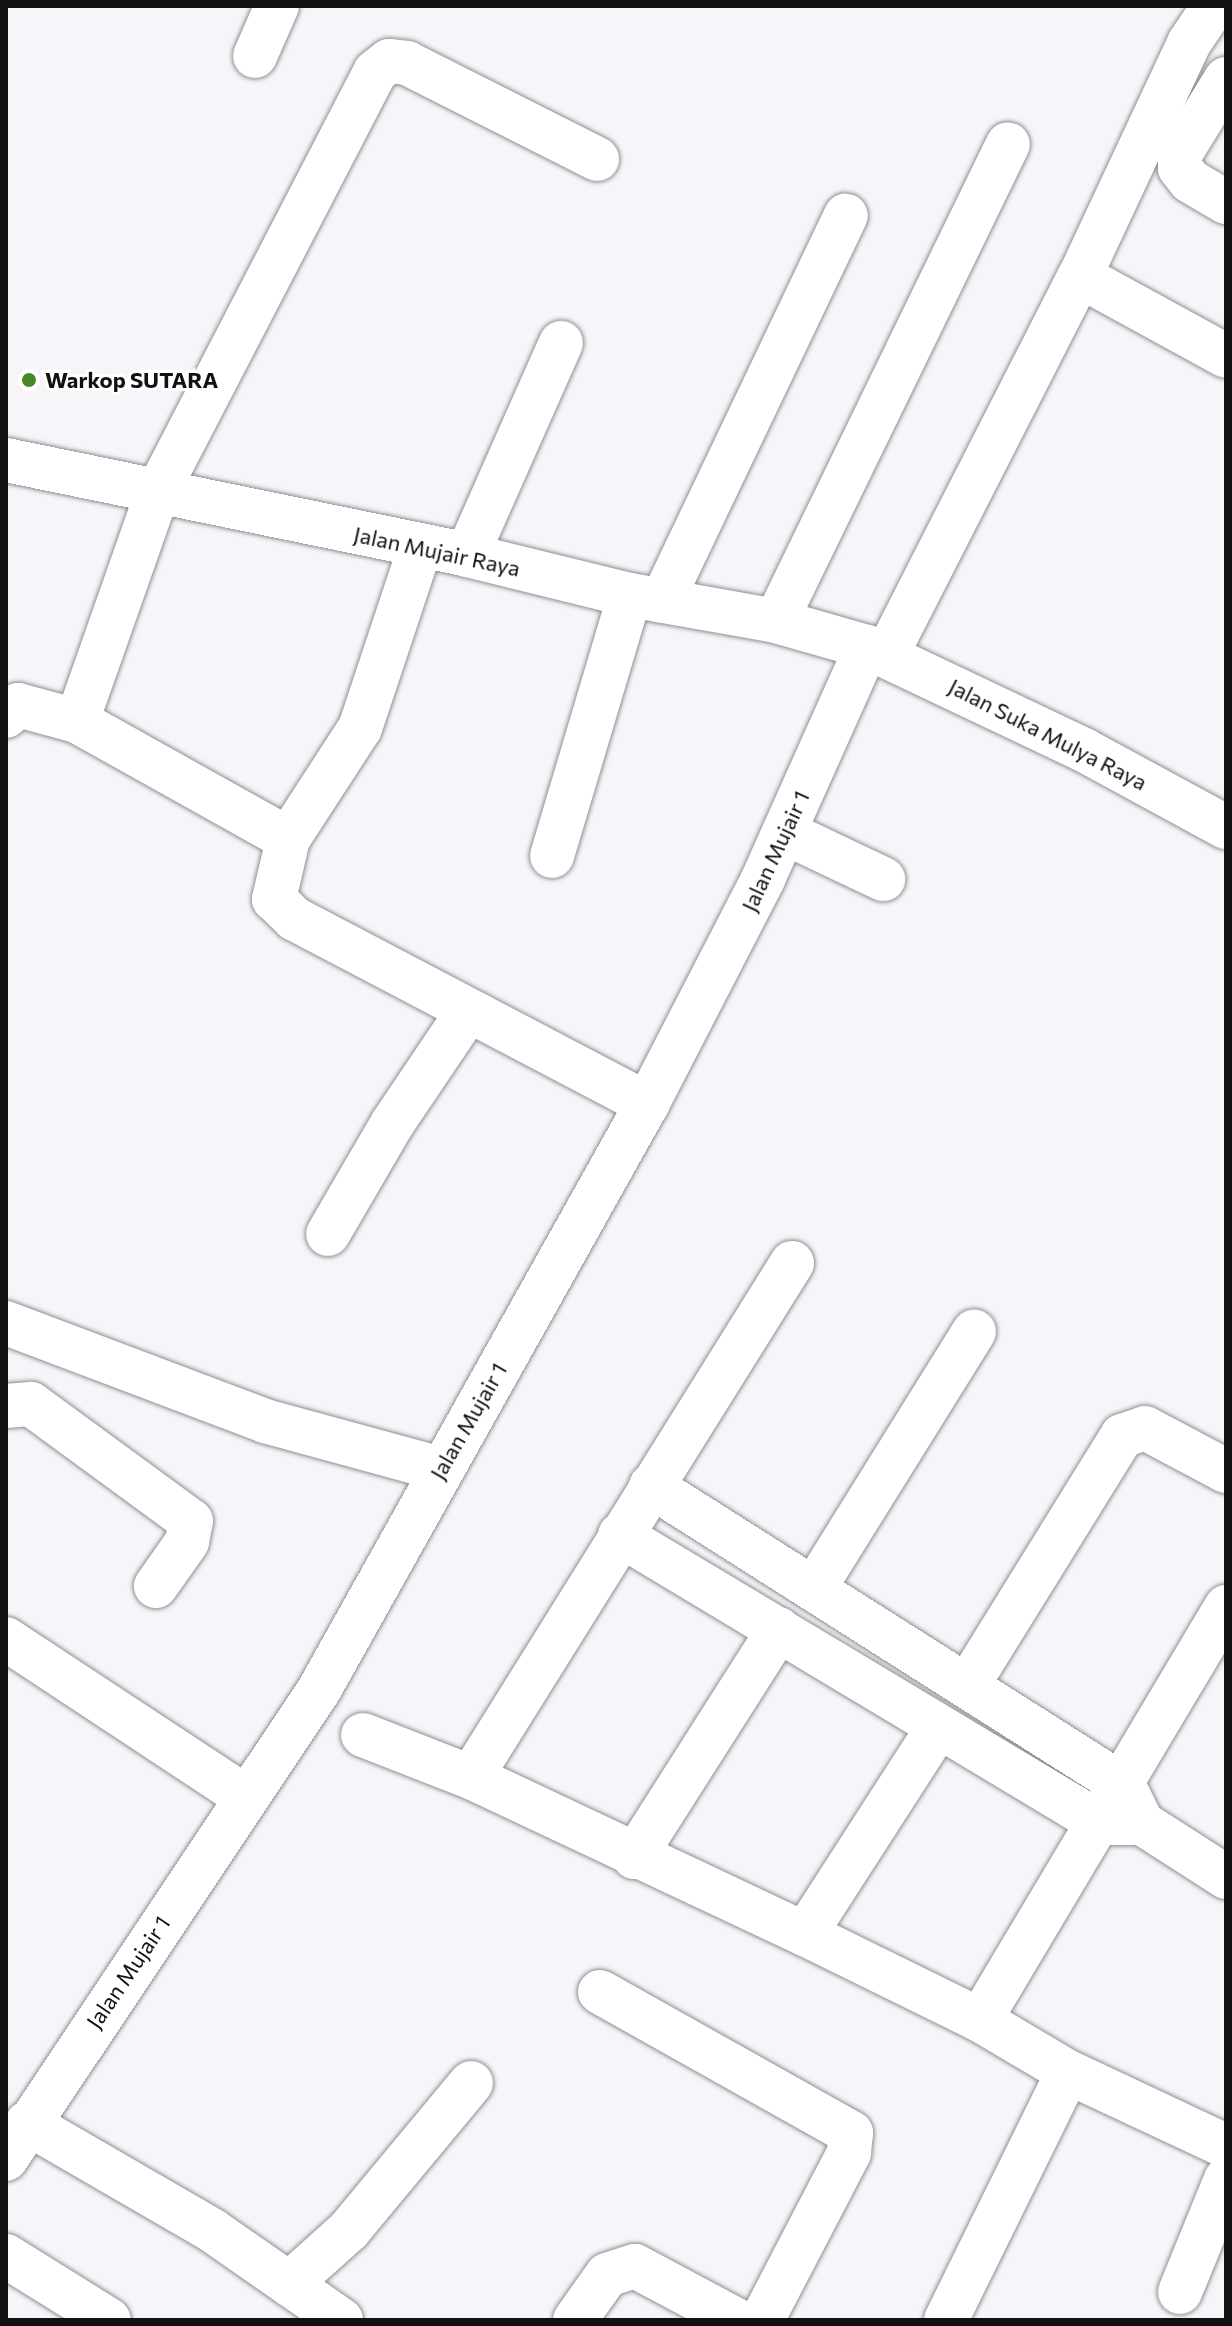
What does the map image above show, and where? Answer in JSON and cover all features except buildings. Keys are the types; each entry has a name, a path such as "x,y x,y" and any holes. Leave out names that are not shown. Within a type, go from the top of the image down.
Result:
{"street":[{"path":"255,56 277,6"},
{"name":"Jalan Mujair 1","path":"13,2143 319,1690 647,1104 877,651 1080,276 1189,43 1214,6"},
{"path":"77,721 158,491 375,72 389,61 407,63 597,159"},
{"path":"1226,79 1180,154 1180,168 1190,181 1226,202"},
{"path":"776,621 1008,144"},
{"path":"552,856 646,598 846,216"},
{"path":"1080,276 1226,356"},
{"path":"467,555 561,343"},
{"name":"Jalan Mujair Raya","path":"6,460 420,548 467,555 646,598 776,621 877,651"},
{"path":"420,548 360,728 288,839 273,888 277,905 467,1013 647,1104"},
{"name":"Jalan Suka Mulya Raya","path":"877,651 1084,750 1224,823"},
{"path":"6,716 18,705 77,721 288,839"},
{"path":"784,832 883,879"},
{"path":"328,1234 392,1124 467,1013"},
{"path":"471,1777 792,1263"},
{"path":"6,1323 265,1421 440,1469"},
{"path":"815,1587 974,1332"},
{"path":"6,1406 31,1404 191,1521 187,1542 156,1586"},
{"path":"969,1683 1122,1436 1145,1428 1226,1471"},
{"path":"651,1486 969,1683 1122,1810 1226,1877"},
{"path":"620,1535 779,1629 937,1729 1122,1810"},
{"path":"634,1857 779,1629"},
{"path":"980,2020 1122,1810 1219,1635"},
{"path":"6,1639 246,1797"},
{"path":"805,1934 937,1729"},
{"path":"363,1735 471,1777 634,1857 805,1934 980,2020 1068,2072 1226,2146"},
{"path":"600,1992 815,2110 853,2137 762,2320"},
{"path":"946,2320 1068,2072"},
{"path":"289,2284 349,2230 471,2083"},
{"path":"13,2143 213,2231 341,2320"},
{"path":"1180,2292 1226,2179"},
{"path":"6,2256 109,2320"},
{"path":"575,2320 607,2275 635,2266 736,2320"}],"place":[{"name":"Warkop SUTARA","path":"29,380"}]}
